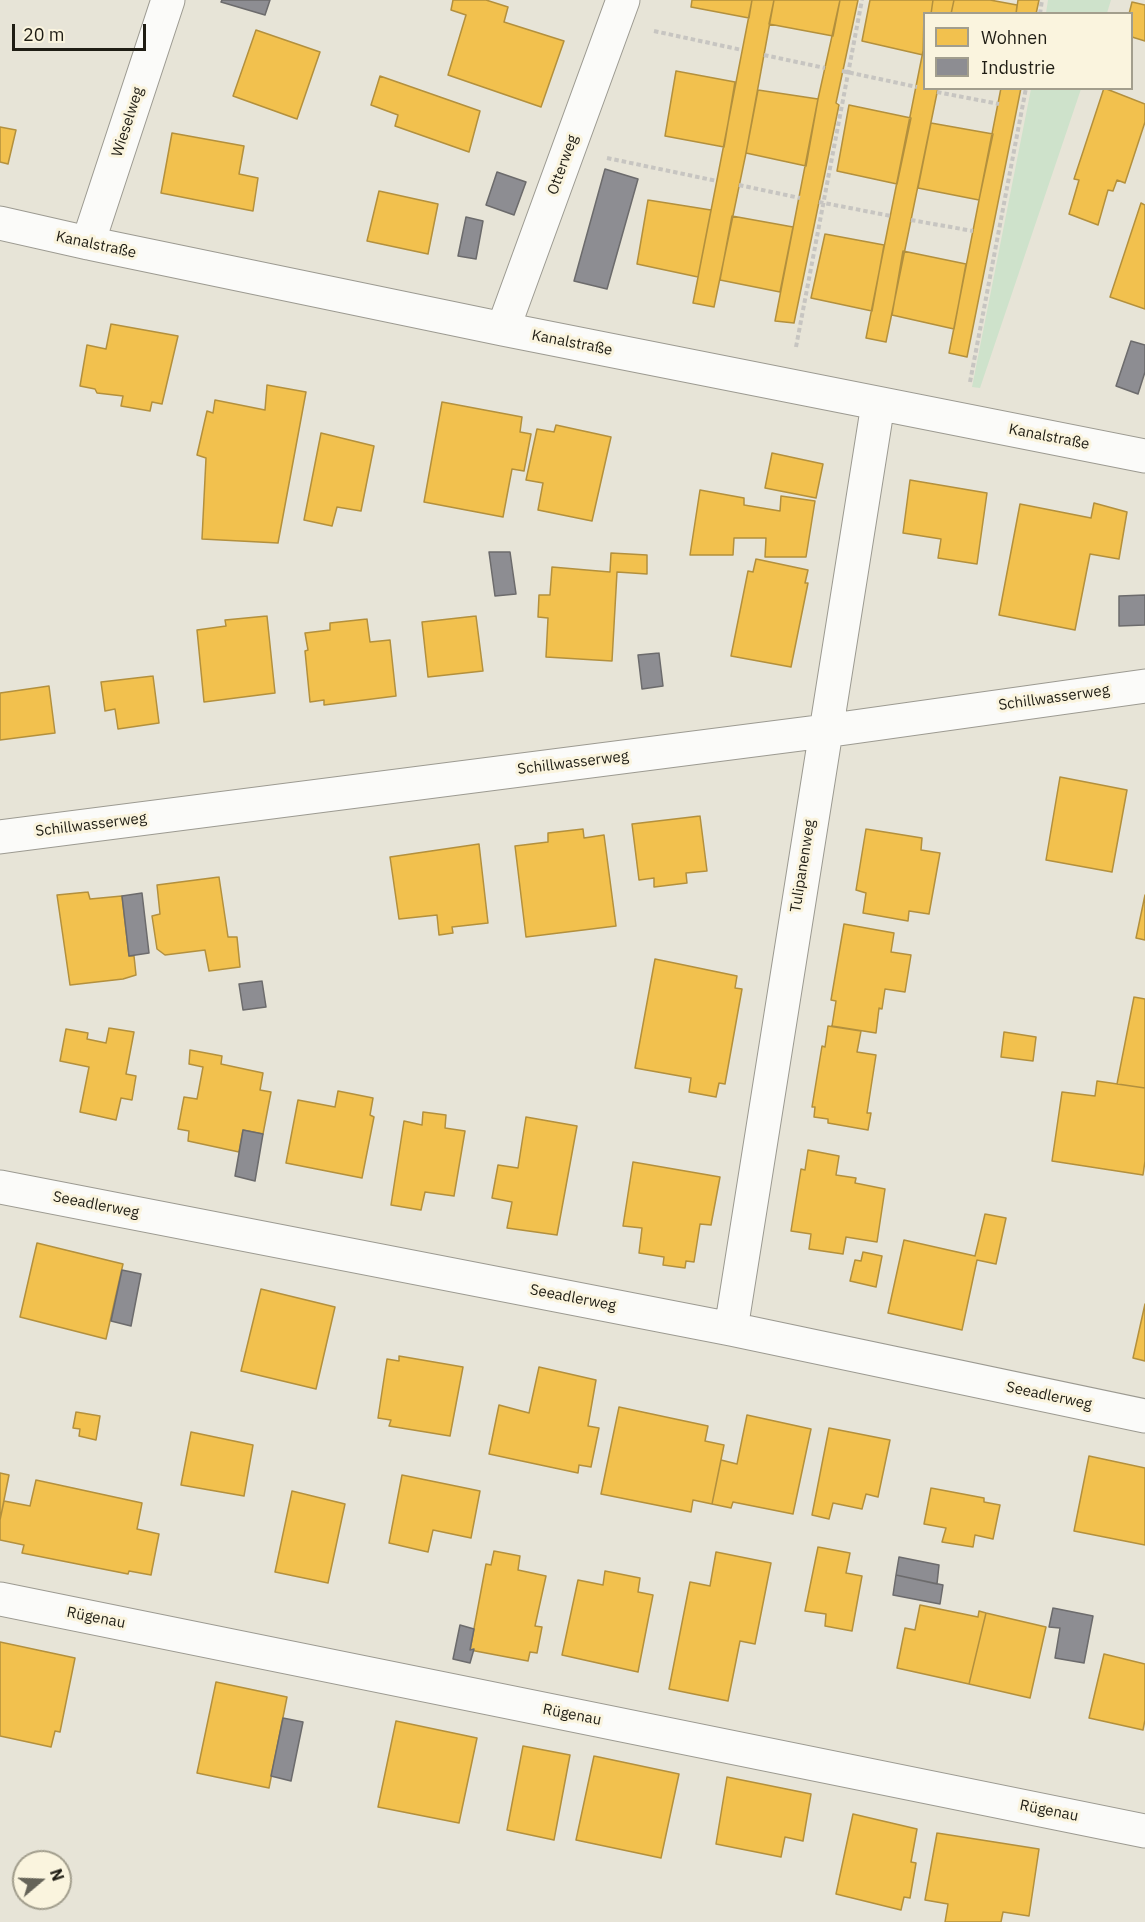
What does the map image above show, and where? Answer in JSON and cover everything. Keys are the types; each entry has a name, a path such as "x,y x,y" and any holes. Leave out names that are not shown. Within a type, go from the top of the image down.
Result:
{"street":[{"name":"Wieselweg","path":"88,243 168,0"},
{"name":"Otterweg","path":"503,329 619,11"},
{"name":"Kanalstraße","path":"0,223 503,329 1145,456"},
{"name":"Tulipanenweg","path":"731,1329 878,404"},
{"name":"Schillwasserweg","path":"0,837 825,731 1145,686"},
{"name":"Seeadlerweg","path":"0,1187 731,1329 1145,1416"},
{"name":"Rügenau","path":"0,1599 1145,1831"}],"path":[{"path":"788,386 845,72 862,0"},
{"path":"619,11 742,50"},
{"path":"764,55 825,68"},
{"path":"845,72 917,87"},
{"path":"963,421 1020,107 1025,90"},
{"path":"937,92 999,104"},
{"path":"568,150 717,181"},
{"path":"739,185 800,198"},
{"path":"821,202 891,216"},
{"path":"911,220 973,231"},
{"path":"992,236 998,236"}],"green space":[{"path":"1048,0 1111,0 1107,12 1046,12"},
{"path":"1031,90 1081,90 980,388 972,387"}],"building: Wohnen":[{"path":"453,0 486,0 508,7 504,22 564,41 541,107 448,75 466,15 451,10"},
{"path":"692,0 752,0 749,18 691,7"},
{"path":"752,0 774,0 746,153 714,307 693,303"},
{"path":"774,0 840,0 833,36 769,24"},
{"path":"840,0 858,0 836,103 839,105 794,323 775,321 818,99"},
{"path":"870,0 933,0 931,12 923,12 923,55 862,41"},
{"path":"933,0 954,0 951,12 931,12"},
{"path":"954,0 990,0 1017,5 1016,12 951,12"},
{"path":"1018,0 1039,0 1036,12 1016,12"},
{"path":"1132,2 1145,5 1145,41 1133,37 1133,12 1130,12"},
{"path":"256,30 320,52 297,119 233,96"},
{"path":"923,51 923,90 938,90 886,342 866,338"},
{"path":"676,71 735,82 724,147 665,136"},
{"path":"380,76 480,111 469,152 395,126 398,115 371,105"},
{"path":"758,90 818,99 806,166 746,153"},
{"path":"1001,90 1021,90 967,357 949,353"},
{"path":"1103,90 1109,90 1145,104 1145,122 1125,183 1117,180 1113,191 1108,190 1098,225 1069,214 1079,180 1074,179"},
{"path":"849,105 911,118 897,184 837,171"},
{"path":"931,123 993,134 979,200 918,188"},
{"path":"0,127 16,130 8,164 0,162"},
{"path":"172,133 244,146 239,174 258,178 253,211 161,193"},
{"path":"379,191 438,204 428,254 367,241"},
{"path":"648,200 711,210 698,277 637,264"},
{"path":"1141,203 1145,205 1145,309 1110,297"},
{"path":"732,216 793,227 780,292 720,280"},
{"path":"825,234 884,245 872,311 811,298"},
{"path":"903,251 966,264 954,329 892,315"},
{"path":"111,324 178,336 162,404 152,402 150,411 121,406 123,396 97,393 95,389 80,386 87,345 106,349"},
{"path":"267,385 306,392 278,543 202,539 206,458 197,455 207,411 213,413 215,400 265,410"},
{"path":"442,402 522,417 520,432 531,434 524,471 512,469 503,517 424,502"},
{"path":"556,425 611,437 592,521 538,510 543,483 526,480 537,429 554,432"},
{"path":"321,433 374,446 361,511 337,507 332,526 304,520"},
{"path":"772,453 823,464 816,498 765,488"},
{"path":"910,480 987,493 977,564 938,558 941,539 903,533"},
{"path":"700,490 744,498 744,505 780,511 781,496 815,501 806,557 765,557 766,538 734,538 733,555 690,555"},
{"path":"1094,503 1127,512 1119,559 1090,554 1075,630 999,615 1020,504 1091,518"},
{"path":"611,553 647,555 647,574 617,572 612,661 546,657 548,618 538,617 539,595 550,595 552,567 610,572"},
{"path":"756,559 808,570 805,583 808,583 791,667 731,656 748,571 753,572"},
{"path":"267,616 275,693 204,702 197,630 226,626 225,620"},
{"path":"476,616 483,671 428,677 422,622"},
{"path":"367,619 370,642 390,640 396,696 324,705 324,700 310,702 305,633 330,630 330,623"},
{"path":"153,676 159,723 118,729 115,709 105,711 101,682"},
{"path":"49,686 55,733 0,740 0,693"},
{"path":"1060,777 1127,790 1112,872 1046,860"},
{"path":"700,816 707,871 686,873 687,883 654,887 654,878 639,880 632,824"},
{"path":"583,829 584,838 604,835 616,926 526,937 515,846 548,842 548,833"},
{"path":"866,829 922,838 921,850 940,853 929,914 909,911 908,921 863,913 866,893 856,890"},
{"path":"479,844 488,923 452,927 453,933 439,935 437,915 399,919 390,857"},
{"path":"219,877 228,937 237,937 240,967 209,971 205,950 165,955 157,949 152,916 160,914 157,885"},
{"path":"88,892 90,899 122,896 129,956 134,956 136,975 123,979 70,985 57,895"},
{"path":"1145,895 1145,940 1136,938"},
{"path":"844,924 894,933 891,952 911,955 905,992 885,989 882,1009 879,1008 876,1033 832,1026 836,1001 831,1000"},
{"path":"655,959 737,976 735,988 742,989 725,1084 719,1083 716,1097 689,1092 691,1078 635,1068"},
{"path":"1134,997 1145,999 1145,1088 1117,1084"},
{"path":"828,1026 861,1031 857,1052 876,1055 867,1113 871,1113 868,1130 828,1123 828,1119 814,1117 815,1107 812,1107 822,1046 825,1047"},
{"path":"109,1028 134,1032 126,1074 136,1076 132,1100 121,1098 116,1120 80,1112 89,1067 60,1061 66,1029 88,1033 87,1039 106,1043"},
{"path":"1004,1032 1036,1037 1033,1061 1001,1057"},
{"path":"190,1050 222,1056 221,1064 263,1073 260,1090 271,1092 263,1134 243,1130 239,1152 188,1141 189,1131 178,1129 184,1097 197,1099 203,1067 189,1064"},
{"path":"1097,1081 1145,1088 1143,1175 1052,1161 1062,1092 1095,1096"},
{"path":"338,1091 373,1098 370,1115 374,1117 362,1178 286,1163 298,1100 335,1107"},
{"path":"423,1112 446,1115 445,1128 465,1131 454,1196 425,1192 421,1210 391,1205 404,1121 422,1125"},
{"path":"526,1117 577,1126 557,1235 507,1228 512,1202 492,1198 498,1165 518,1168"},
{"path":"808,1150 839,1156 836,1175 856,1178 855,1183 885,1189 877,1242 846,1237 843,1254 809,1249 811,1234 791,1231 801,1169 805,1170"},
{"path":"633,1162 720,1177 711,1225 700,1224 694,1262 686,1261 685,1268 663,1265 664,1257 639,1253 642,1228 623,1226"},
{"path":"985,1214 1006,1218 996,1264 977,1260 962,1330 888,1313 904,1240 975,1256"},
{"path":"37,1243 123,1264 106,1339 20,1317"},
{"path":"863,1252 882,1256 876,1287 850,1281 855,1260 861,1261"},
{"path":"261,1289 335,1307 316,1389 241,1371"},
{"path":"1145,1304 1145,1361 1133,1358"},
{"path":"399,1356 463,1367 450,1436 389,1426 391,1420 378,1418 387,1359 399,1361"},
{"path":"539,1367 596,1380 588,1426 599,1428 591,1467 579,1465 578,1473 489,1454 499,1405 529,1413"},
{"path":"619,1407 708,1426 705,1441 724,1445 712,1504 693,1500 691,1512 601,1494"},
{"path":"76,1412 100,1416 96,1440 79,1436 80,1429 73,1428"},
{"path":"747,1415 811,1429 793,1514 733,1502 731,1508 712,1504 721,1460 737,1464"},
{"path":"829,1428 890,1440 878,1497 866,1494 862,1509 833,1503 829,1519 812,1515"},
{"path":"191,1432 253,1445 244,1496 181,1485"},
{"path":"1089,1456 1145,1468 1145,1545 1074,1531"},
{"path":"0,1473 9,1475 0,1520"},
{"path":"402,1475 480,1491 471,1538 433,1530 428,1552 389,1543"},
{"path":"36,1480 142,1503 137,1529 159,1534 151,1575 129,1571 128,1574 22,1553 24,1545 0,1540 0,1520 4,1501 30,1506"},
{"path":"931,1488 984,1498 984,1502 1000,1505 993,1539 975,1535 973,1547 942,1542 946,1528 924,1524"},
{"path":"292,1491 345,1504 328,1583 275,1572"},
{"path":"818,1547 850,1553 846,1573 862,1576 852,1631 825,1626 826,1614 805,1611"},
{"path":"494,1551 520,1556 518,1570 546,1576 535,1626 542,1627 537,1653 530,1652 528,1661 470,1650 486,1564 491,1565"},
{"path":"716,1552 771,1563 755,1644 740,1641 728,1701 669,1689 690,1582 710,1586"},
{"path":"605,1571 640,1578 638,1592 653,1595 638,1672 562,1655 578,1580 603,1585"},
{"path":"920,1605 978,1617 979,1611 986,1613 969,1684 897,1668 905,1628 915,1630"},
{"path":"986,1613 1046,1627 1030,1698 969,1684"},
{"path":"0,1642 75,1658 60,1732 55,1731 51,1747 0,1736"},
{"path":"1104,1654 1145,1664 1143,1730 1089,1718"},
{"path":"216,1682 287,1697 269,1788 197,1773"},
{"path":"396,1721 477,1738 459,1823 378,1807"},
{"path":"523,1746 570,1755 554,1840 507,1830"},
{"path":"594,1756 679,1774 661,1858 576,1840"},
{"path":"727,1777 811,1794 803,1841 785,1837 781,1857 716,1844"},
{"path":"853,1814 917,1829 911,1862 916,1863 910,1898 904,1897 901,1910 836,1894"},
{"path":"937,1833 1039,1849 1029,1916 1003,1912 1001,1922 945,1922 948,1904 925,1900"}],"building: Industrie":[{"path":"222,0 270,0 265,15 221,2"},
{"path":"605,169 638,179 607,289 574,281"},
{"path":"497,172 526,182 514,215 486,205"},
{"path":"466,217 483,221 476,259 458,256"},
{"path":"1131,341 1145,345 1145,372 1138,394 1116,386"},
{"path":"489,552 510,552 516,594 495,596"},
{"path":"1145,595 1145,625 1119,626 1119,596"},
{"path":"659,653 663,686 642,689 638,655"},
{"path":"142,893 149,953 129,956 122,896"},
{"path":"262,981 266,1007 243,1010 239,984"},
{"path":"243,1130 263,1134 255,1181 235,1176"},
{"path":"122,1270 141,1274 131,1326 111,1321"},
{"path":"899,1557 939,1565 937,1584 896,1575"},
{"path":"896,1575 943,1585 940,1604 893,1595"},
{"path":"1053,1608 1093,1616 1084,1663 1055,1658 1060,1628 1049,1627"},
{"path":"460,1625 474,1629 470,1650 474,1649 470,1663 453,1659"},
{"path":"283,1718 303,1722 291,1781 271,1776"}]}
